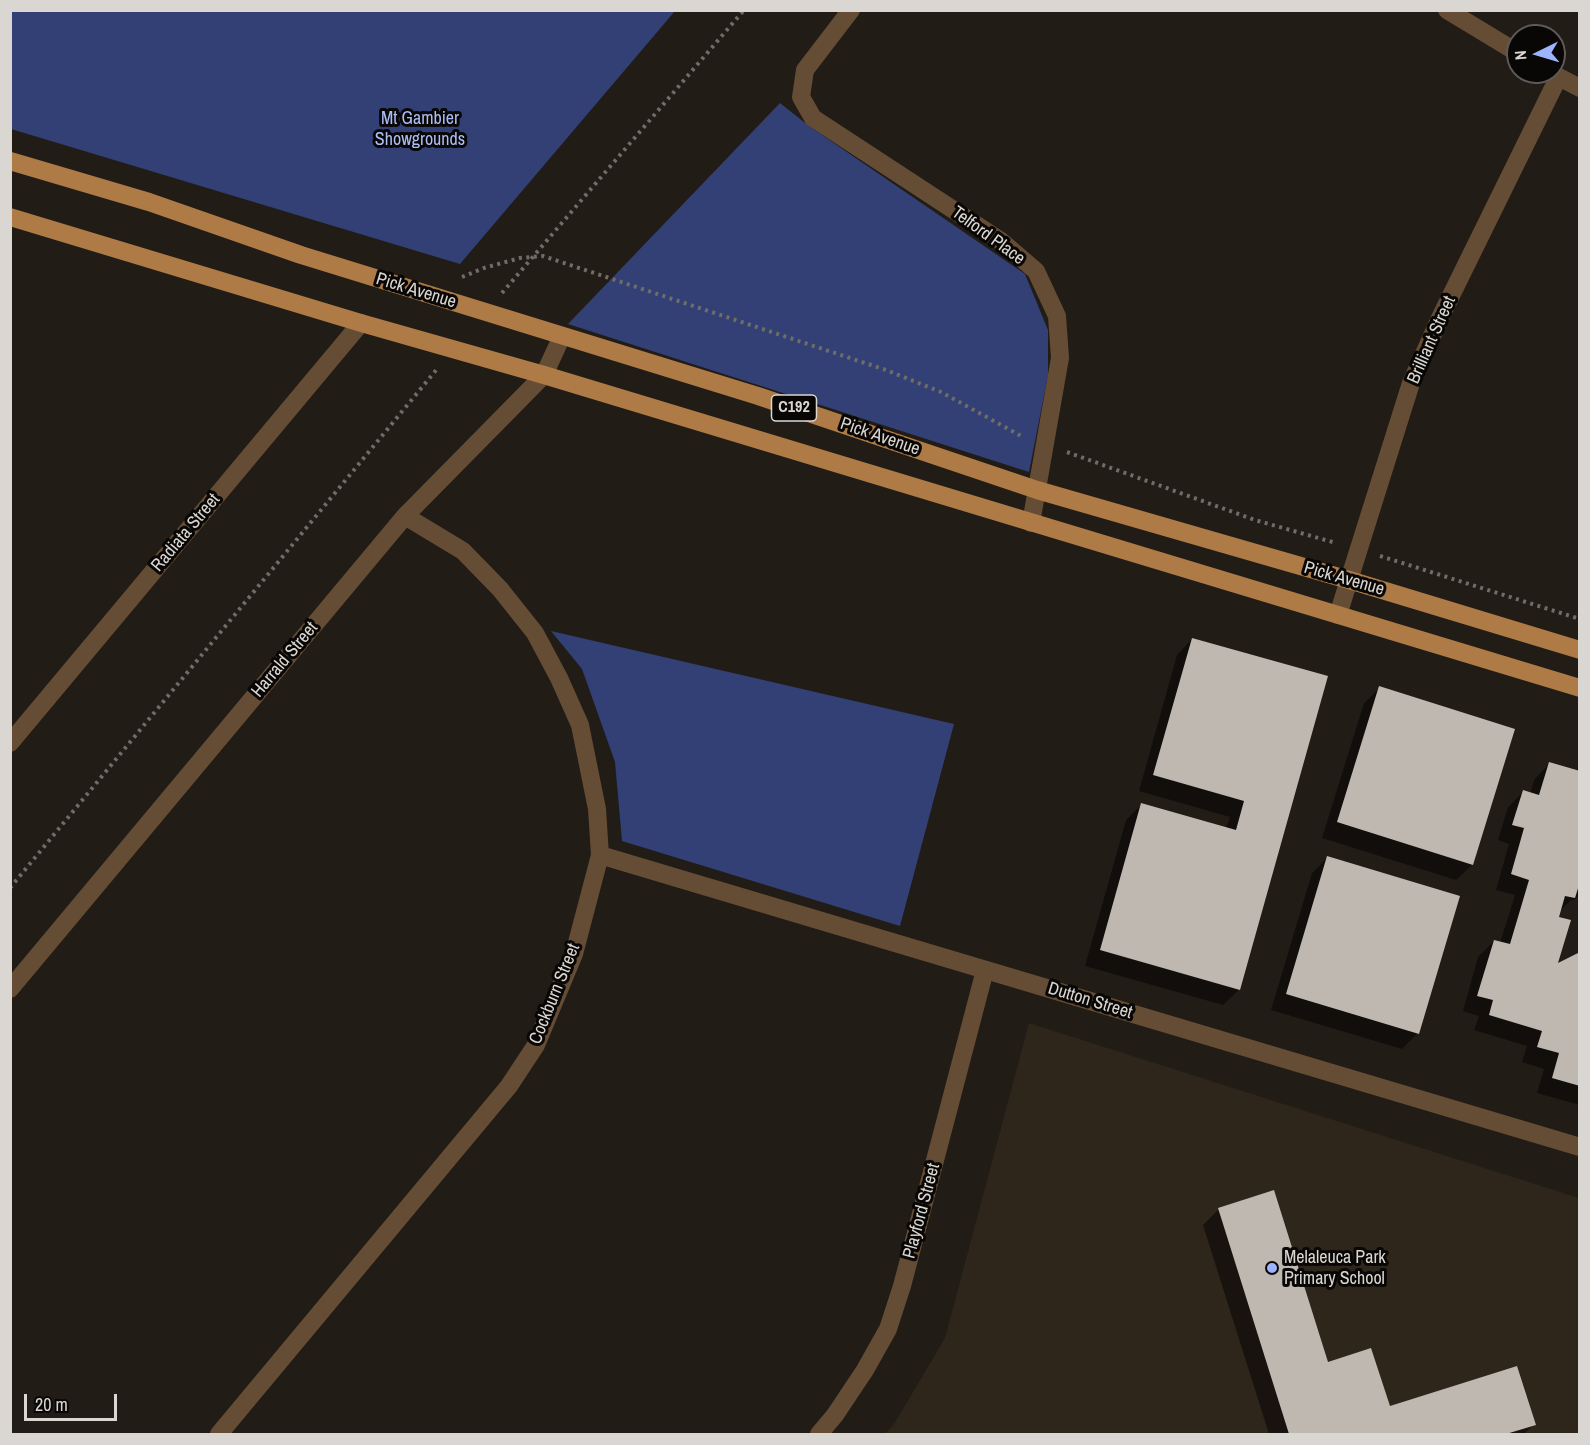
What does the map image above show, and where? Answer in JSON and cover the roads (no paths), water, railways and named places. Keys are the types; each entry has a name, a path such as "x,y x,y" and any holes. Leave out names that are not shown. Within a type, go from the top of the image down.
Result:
{"main road":[{"name":"Pick Avenue","path":"10,161 149,202 301,255 758,396 1037,490 1349,580 1580,650"},
{"name":"Pick Avenue","path":"10,217 361,323 544,375 1580,688"}],"street":[{"name":"Telford Place","path":"851,10 805,70 801,97 813,118 1001,241 1036,271 1057,316 1060,358 1031,523"},
{"path":"1447,10 1506,46"},
{"path":"1566,81 1580,88"},
{"name":"Brilliant Street","path":"1338,615 1412,383 1550,84"},
{"name":"Radiata Street","path":"10,743 361,323"},
{"name":"Harrald Street","path":"10,989 405,516 544,375 562,336"},
{"name":"Cockburn Street","path":"219,1434 508,1086 536,1045 574,954 600,855 597,809 580,725 535,633 500,589 463,551 405,516"},
{"name":"Dutton Street","path":"600,855 1580,1147"},
{"name":"Playford Street","path":"819,1434 835,1415 865,1370 888,1329 902,1286 986,970"}],"place":[{"name":"Melaleuca Park Primary School","path":"1272,1268"}],"park label":[{"name":"Mt Gambier Showgrounds","path":"420,129"}]}
